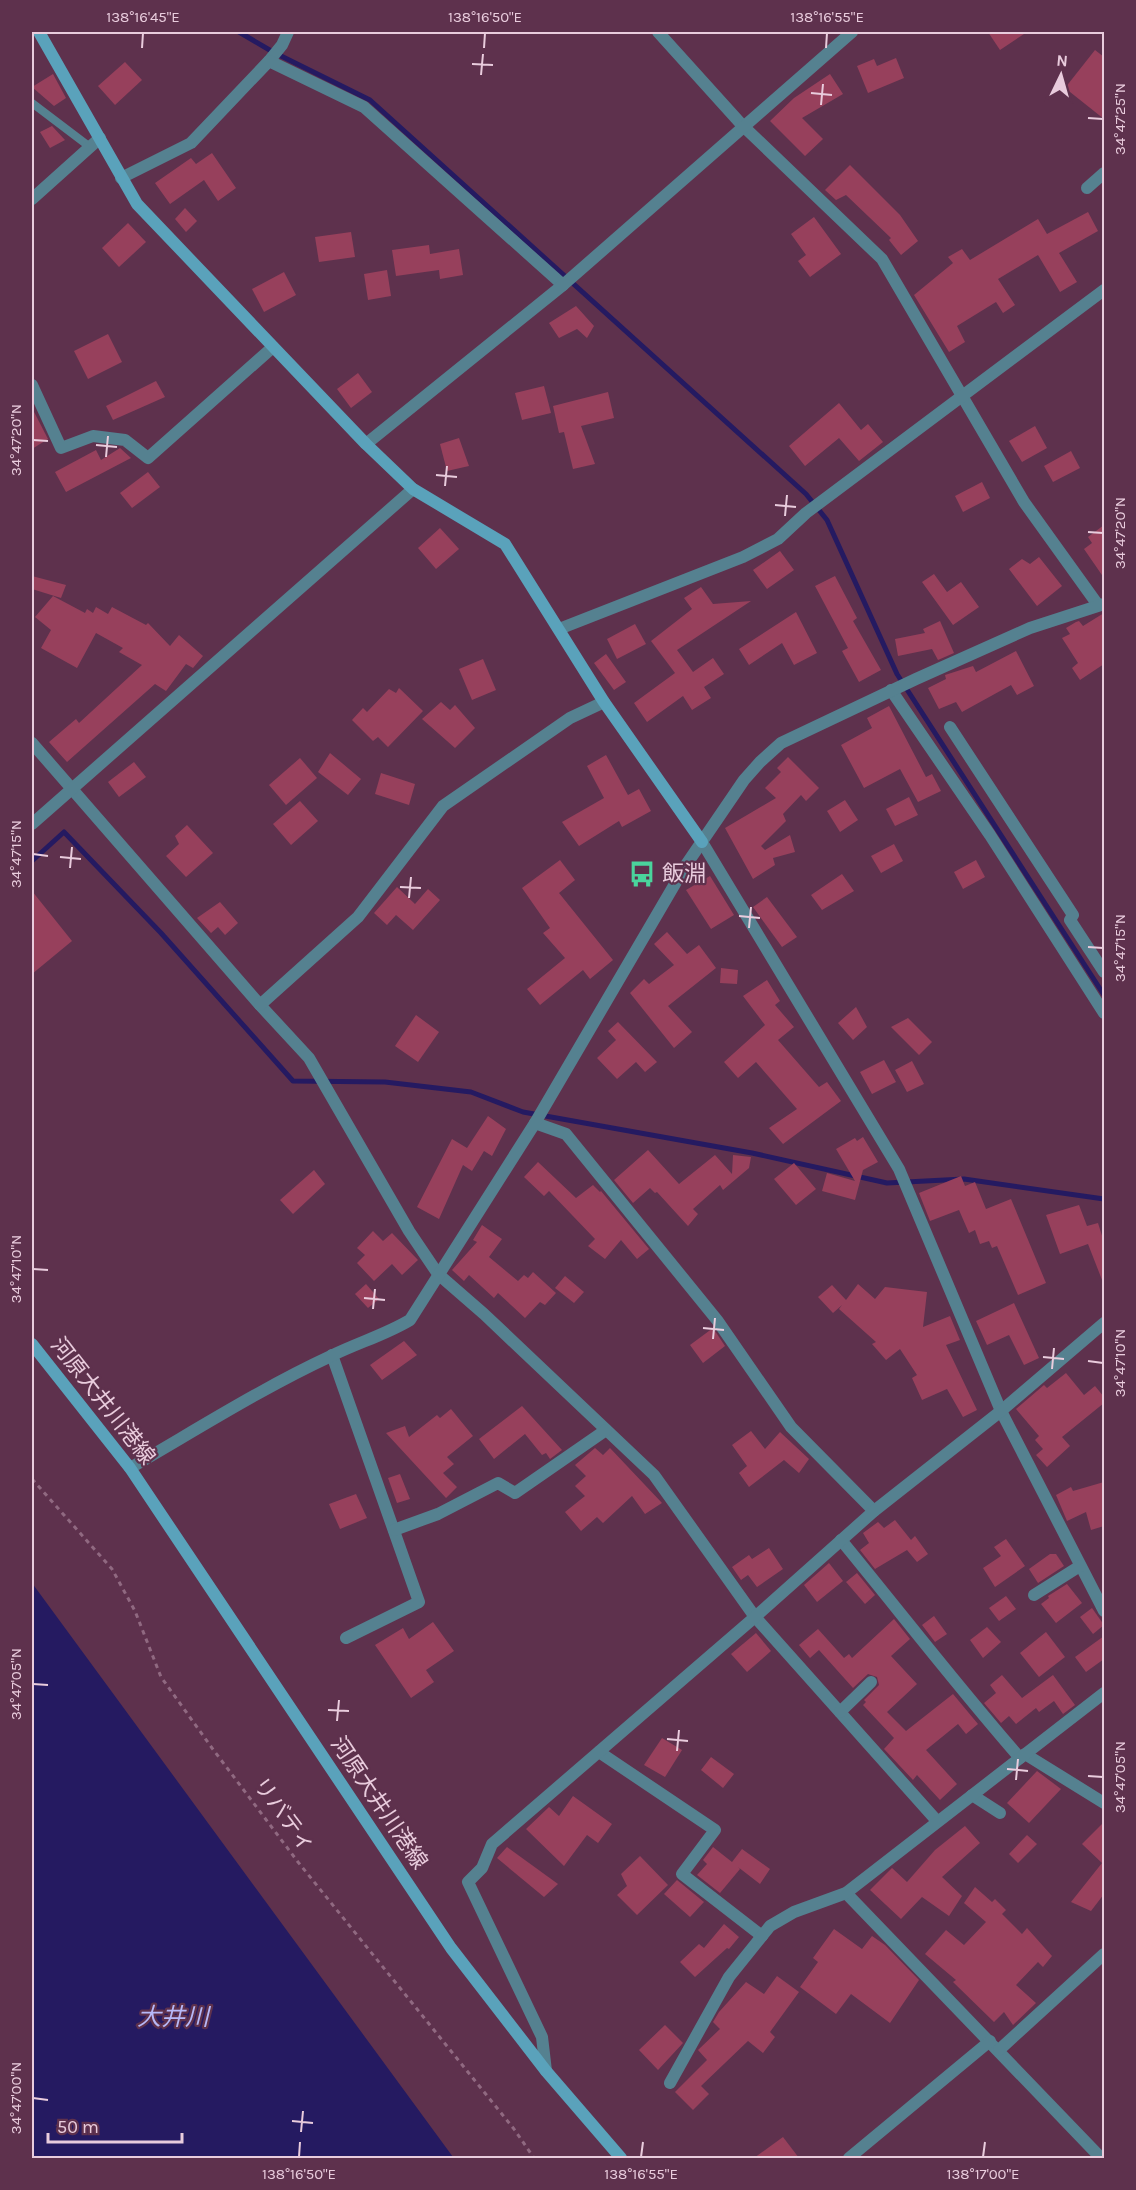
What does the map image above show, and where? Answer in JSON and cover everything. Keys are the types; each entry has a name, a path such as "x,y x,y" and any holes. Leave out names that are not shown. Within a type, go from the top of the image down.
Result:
{"street":[{"path":"39,32 137,204 366,444 413,489 505,544 604,702 702,842 899,1171 910,1192 1001,1411 1104,1611"},
{"path":"121,178 191,143 269,61 282,45 288,32"},
{"path":"130,1468 332,1355 383,1336 410,1320 546,1105 702,842 744,780 781,744 915,679 1030,628 1101,604 1024,502 882,258 742,125 658,32"},
{"path":"366,444 563,284 742,125 852,32"},
{"path":"269,61 364,107 563,284"},
{"path":"32,199 100,138"},
{"path":"1087,188 1104,173"},
{"path":"559,628 743,557 778,539 806,513 1104,290"},
{"path":"32,385 61,448 93,436 104,437 125,440 148,458 273,347"},
{"path":"32,824 413,489"},
{"path":"892,690 990,835 1104,1013"},
{"path":"260,1005 358,917 443,807 570,718 604,702"},
{"path":"950,727 1073,915 1070,920 1104,972"},
{"path":"32,743 314,1065 409,1231 438,1274 484,1314 654,1474 755,1617 937,1821"},
{"path":"536,1121 566,1134 717,1320 791,1427 873,1511"},
{"path":"546,2071 542,2037 468,1882 482,1868 492,1844 755,1617 873,1511 1001,1411 1104,1323"},
{"name":"河原大井川港線","path":"32,1344 130,1468 451,1948 546,2071 621,2158"},
{"path":"332,1355 419,1602 346,1638"},
{"path":"394,1530 438,1515 498,1483 515,1493 606,1430"},
{"path":"841,1540 942,1662 974,1705 1022,1756 1104,1803"},
{"path":"1034,1595 1080,1566"},
{"path":"840,1712 871,1682"},
{"path":"670,2083 729,1977 770,1926 794,1912 846,1893 1104,1693"},
{"path":"599,1752 715,1830 682,1874 762,1936"},
{"path":"972,1795 1000,1813"},
{"path":"846,1893 1101,2158"},
{"path":"849,2158 994,2046 1104,1953"}],"lane":[{"path":"32,103 90,147"}],"path":[{"name":"リバティ","path":"32,1479 112,1569 135,1611 161,1677 212,1748 298,1862 534,2158"}],"water":[{"name":"大井川","path":"32,1583 453,2157 454,2158 32,2158"}],"building":[{"path":"988,32 1027,32 1000,50"},
{"path":"1095,50 1104,57 1104,119 1065,88"},
{"path":"896,58 904,78 868,93 857,66 874,59 877,66"},
{"path":"125,62 142,80 115,105 98,86"},
{"path":"53,74 66,98 54,106 32,87"},
{"path":"830,74 843,94 802,118 823,139 805,156 770,121 794,98"},
{"path":"52,126 65,140 50,148 40,132"},
{"path":"212,153 236,188 218,201 204,180 170,204 155,183 191,158 196,164"},
{"path":"850,165 900,215 918,241 901,255 889,240 891,238 846,195 836,200 825,190"},
{"path":"185,208 197,221 186,232 175,219"},
{"path":"1088,212 1098,231 1059,253 1077,282 1060,292 1038,255 998,279 1015,305 1003,313 996,302 957,326 965,342 949,352 914,295 953,263 948,257 962,249 970,260 1038,219 1047,234"},
{"path":"814,217 841,254 810,277 798,261 806,255 791,234"},
{"path":"128,223 146,242 119,267 102,248"},
{"path":"351,232 355,257 319,262 315,237"},
{"path":"429,245 430,254 459,249 463,275 440,279 439,270 396,276 392,250"},
{"path":"387,270 391,296 368,300 364,274"},
{"path":"284,272 296,295 264,312 252,289"},
{"path":"576,306 594,326 587,338 577,329 559,338 549,323"},
{"path":"108,334 122,362 88,379 74,351"},
{"path":"358,373 372,392 351,408 337,389"},
{"path":"156,381 165,397 113,420 106,406"},
{"path":"544,386 551,413 522,420 515,393"},
{"path":"608,392 614,418 581,426 595,464 573,469 564,432 559,433 553,406"},
{"path":"839,403 861,430 868,424 883,442 859,461 839,438 805,466 789,446"},
{"path":"32,408 48,439 32,449"},
{"path":"1035,426 1047,448 1022,462 1009,441"},
{"path":"459,438 469,466 447,471 440,444"},
{"path":"120,448 131,458 66,492 55,472 96,450 101,460"},
{"path":"1071,451 1080,468 1053,482 1044,466"},
{"path":"148,472 160,487 132,508 120,493"},
{"path":"982,482 990,498 963,512 955,496"},
{"path":"1104,525 1104,578 1084,549 1092,543 1088,537"},
{"path":"440,528 459,549 436,569 418,548"},
{"path":"780,551 794,570 767,589 753,570"},
{"path":"1039,557 1062,586 1037,606 1009,569 1022,559 1030,564"},
{"path":"934,574 947,592 961,582 979,607 953,625 922,582"},
{"path":"32,576 66,585 61,598 32,589"},
{"path":"835,576 857,618 853,621 881,670 859,682 842,651 848,648 815,586"},
{"path":"701,587 713,604 751,601 677,650 693,672 713,658 724,674 704,687 711,698 692,710 683,696 647,722 634,703 675,673 651,641 692,609 684,598"},
{"path":"53,596 85,613 87,609 93,613 96,607 108,614 112,607 146,625 148,623 170,646 179,635 203,656 193,668 186,664 166,691 155,684 67,762 49,742 76,719 79,723 142,665 119,652 123,648 96,633 77,668 41,648 51,630 35,617"},
{"path":"796,612 817,653 794,665 782,643 749,665 739,649"},
{"path":"1104,613 1104,664 1080,680 1072,668 1078,663 1062,638 1070,634 1066,628 1076,622 1079,621 1083,626"},
{"path":"940,621 954,653 938,660 932,649 898,656 895,639 925,633 923,629"},
{"path":"635,624 646,644 617,659 607,639"},
{"path":"1016,651 1034,686 1017,695 1011,685 962,712 956,702 939,709 928,688 946,679 945,675 973,666 976,672"},
{"path":"606,654 626,682 614,690 594,663"},
{"path":"483,659 496,690 472,700 459,669"},
{"path":"399,688 423,711 388,747 378,737 373,741 352,720 363,708 367,712 389,689 396,693"},
{"path":"441,702 450,710 455,705 475,728 455,748 422,719"},
{"path":"889,706 926,777 932,774 941,791 918,802 900,769 864,788 841,745 872,728 867,718"},
{"path":"330,753 361,779 348,795 318,772"},
{"path":"606,755 628,795 639,789 651,811 622,827 619,821 579,846 562,822 604,798 587,766"},
{"path":"788,757 819,788 806,801 801,795 783,814 786,821 761,846 765,850 790,835 795,852 773,858 775,865 753,879 725,828 776,798 765,788 781,772 777,768"},
{"path":"300,758 317,778 286,805 269,785"},
{"path":"134,762 146,777 119,797 108,782"},
{"path":"381,773 415,784 409,805 375,794"},
{"path":"909,797 918,815 895,826 886,809"},
{"path":"845,800 858,820 840,832 827,811"},
{"path":"300,801 318,821 291,845 273,824"},
{"path":"187,825 213,853 186,877 166,856 179,844 175,836"},
{"path":"894,844 903,861 881,873 871,856"},
{"path":"560,860 575,880 559,893 613,960 590,979 583,970 540,1005 527,989 565,958 543,933 550,928 522,888"},
{"path":"976,860 985,877 963,889 954,872"},
{"path":"842,874 854,891 822,910 811,895"},
{"path":"710,876 734,915 711,929 686,890"},
{"path":"397,887 415,904 428,889 440,900 413,930 396,915 387,925 374,913"},
{"path":"32,891 72,941 32,974"},
{"path":"767,897 797,937 782,947 753,907"},
{"path":"220,902 238,923 225,935 218,927 211,933 197,918"},
{"path":"667,932 687,954 699,945 716,968 668,1006 692,1032 674,1048 630,993 644,979 649,984 674,965 654,944"},
{"path":"721,968 738,970 737,984 720,983"},
{"path":"767,980 780,1001 775,1005 794,1027 778,1040 819,1087 827,1082 841,1101 783,1144 769,1128 797,1109 756,1062 738,1078 724,1062 765,1025 743,996"},
{"path":"856,1007 867,1027 853,1040 838,1023"},
{"path":"416,1015 439,1032 418,1062 395,1046"},
{"path":"908,1018 932,1042 919,1055 891,1027"},
{"path":"618,1022 657,1062 645,1072 636,1062 617,1079 597,1058 616,1040 608,1031"},
{"path":"884,1060 896,1082 872,1094 860,1072"},
{"path":"912,1061 924,1084 907,1092 895,1070"},
{"path":"488,1116 506,1129 492,1156 484,1151 472,1171 463,1165 439,1219 417,1207 452,1139 467,1148"},
{"path":"863,1137 878,1162 863,1170 855,1200 822,1191 827,1173 855,1181 836,1149 855,1138 857,1141"},
{"path":"648,1150 679,1184 715,1155 732,1174 733,1155 751,1157 749,1168 723,1190 720,1185 693,1209 698,1214 688,1226 657,1192 655,1193 650,1188 633,1203 614,1180"},
{"path":"538,1162 576,1198 593,1185 601,1191 649,1249 637,1259 621,1240 605,1259 588,1246 595,1239 549,1191 544,1196 524,1177"},
{"path":"794,1163 816,1189 796,1205 774,1179"},
{"path":"314,1170 325,1184 293,1214 280,1200"},
{"path":"961,1176 965,1186 975,1182 986,1209 1011,1199 1046,1283 1018,1295 997,1246 992,1248 989,1241 980,1244 975,1230 969,1233 959,1210 930,1221 919,1193"},
{"path":"1079,1205 1087,1226 1098,1223 1104,1242 1104,1285 1088,1244 1060,1254 1046,1215"},
{"path":"482,1225 502,1239 489,1257 518,1281 524,1275 528,1278 533,1272 556,1293 545,1305 540,1302 525,1318 498,1293 494,1298 469,1275 464,1281 452,1270 477,1242 473,1240"},
{"path":"373,1231 383,1241 392,1233 418,1260 402,1275 392,1264 374,1281 357,1263 365,1255 357,1248"},
{"path":"565,1276 584,1292 574,1303 555,1288"},
{"path":"366,1284 379,1299 368,1308 355,1294"},
{"path":"858,1284 875,1299 885,1287 927,1292 923,1327 950,1316 960,1340 946,1345 977,1410 963,1417 947,1389 922,1400 912,1378 917,1375 900,1349 886,1360 872,1344 876,1342 839,1309 842,1305 833,1313 818,1297 832,1285 846,1300"},
{"path":"1014,1303 1039,1358 1024,1365 1009,1335 987,1345 976,1321"},
{"path":"713,1328 725,1346 703,1363 690,1345"},
{"path":"404,1341 417,1355 382,1380 370,1365"},
{"path":"1066,1373 1084,1395 1095,1386 1104,1397 1104,1403 1062,1437 1070,1446 1047,1467 1036,1455 1043,1449 1035,1440 1039,1436 1016,1409 1044,1385 1047,1388"},
{"path":"522,1406 562,1450 550,1459 546,1453 542,1455 525,1434 494,1459 479,1439"},
{"path":"451,1409 473,1436 447,1457 454,1464 443,1473 457,1487 446,1498 386,1433 405,1426 409,1437 437,1415 440,1418"},
{"path":"751,1431 765,1449 780,1432 809,1459 799,1473 784,1460 749,1487 739,1473 747,1466 732,1445"},
{"path":"595,1448 603,1455 610,1448 662,1503 645,1514 632,1496 603,1523 597,1517 581,1531 565,1512 585,1496 575,1486 586,1476 575,1465"},
{"path":"400,1474 410,1499 397,1503 388,1478"},
{"path":"1104,1482 1104,1526 1091,1530 1086,1512 1067,1521 1056,1495 1071,1487 1073,1491"},
{"path":"356,1494 367,1518 340,1529 329,1504"},
{"path":"895,1520 911,1540 915,1536 928,1554 917,1562 907,1550 875,1569 860,1550 869,1543 863,1533 878,1522 884,1528"},
{"path":"1006,1539 1025,1566 995,1587 983,1568 1001,1556 994,1547"},
{"path":"769,1548 783,1569 757,1587 748,1575 741,1580 732,1567 749,1555 752,1559"},
{"path":"1050,1554 1056,1554 1064,1566 1038,1583 1029,1569"},
{"path":"829,1563 843,1581 817,1602 804,1585"},
{"path":"857,1573 875,1595 865,1604 846,1582"},
{"path":"1067,1584 1082,1603 1056,1623 1041,1604 1049,1598 1048,1596"},
{"path":"1006,1596 1016,1609 999,1621 989,1608"},
{"path":"1092,1608 1104,1625 1093,1634 1080,1617"},
{"path":"934,1616 947,1634 935,1642 922,1625"},
{"path":"894,1619 910,1639 891,1656 917,1684 887,1712 906,1731 953,1694 978,1724 966,1734 958,1724 926,1750 957,1784 940,1800 917,1775 913,1780 884,1749 894,1738 863,1705 866,1702 864,1700 879,1685 877,1677 868,1674 853,1688 819,1650 810,1658 799,1645 818,1629 844,1658 849,1654 852,1658"},
{"path":"433,1622 454,1651 426,1670 434,1682 411,1698 375,1645 403,1628 409,1639"},
{"path":"987,1627 1001,1642 983,1658 970,1640"},
{"path":"1046,1632 1065,1657 1039,1677 1020,1653"},
{"path":"756,1633 771,1651 747,1672 731,1654"},
{"path":"1104,1636 1104,1659 1086,1672 1075,1657"},
{"path":"1002,1675 1022,1698 1053,1675 1075,1705 1063,1714 1054,1701 1039,1712 1036,1708 1016,1724 1009,1716 1001,1723 984,1703 996,1693 990,1685"},
{"path":"662,1738 682,1750 665,1777 644,1765"},
{"path":"711,1757 734,1774 723,1788 701,1770"},
{"path":"1037,1771 1061,1789 1029,1823 1007,1803"},
{"path":"573,1796 612,1824 598,1843 587,1835 564,1866 526,1829 549,1807 559,1816"},
{"path":"1104,1822 1104,1894 1091,1911 1071,1902 1102,1863 1082,1844"},
{"path":"965,1826 980,1843 942,1877 962,1896 949,1916 922,1897 901,1919 870,1890 892,1868 907,1882 935,1850"},
{"path":"1027,1835 1037,1844 1018,1863 1009,1854"},
{"path":"507,1847 558,1884 544,1897 497,1858"},
{"path":"713,1847 732,1862 742,1849 770,1869 760,1884 738,1867 740,1869 720,1893 697,1875 707,1864 703,1860"},
{"path":"640,1856 668,1885 637,1915 617,1895 627,1886 621,1874"},
{"path":"677,1880 704,1902 690,1917 664,1894"},
{"path":"975,1887 992,1902 995,1899 1006,1910 1002,1914 1022,1934 1027,1928 1052,1956 1043,1967 1038,1962 1016,1985 1036,2003 1013,2025 1004,2012 994,2022 953,1982 956,1980 925,1954 946,1930 964,1945 986,1922 964,1903"},
{"path":"724,1924 739,1937 729,1949 727,1948 695,1977 680,1962 699,1944 704,1948"},
{"path":"834,1929 862,1949 872,1936 885,1945 919,1980 890,2023 851,1994 836,2014 800,1987 818,1962 813,1958"},
{"path":"777,1976 799,1992 770,2032 775,2037 763,2053 748,2041 701,2086 709,2094 693,2110 675,2092 707,2060 698,2050 720,2029 713,2022 719,2012 746,1982 764,1994"},
{"path":"665,2025 683,2043 658,2070 639,2050"},
{"path":"783,2137 799,2158 754,2158"}],"waterway":[{"path":"239,32 273,52 370,100 806,494 827,520 897,674 1104,995"},
{"path":"32,861 64,832 161,933 293,1081 385,1082 471,1092 523,1112 752,1153 887,1183 964,1179 1104,1199"}],"place":[{"name":"飯淵","path":"642,874"}]}
